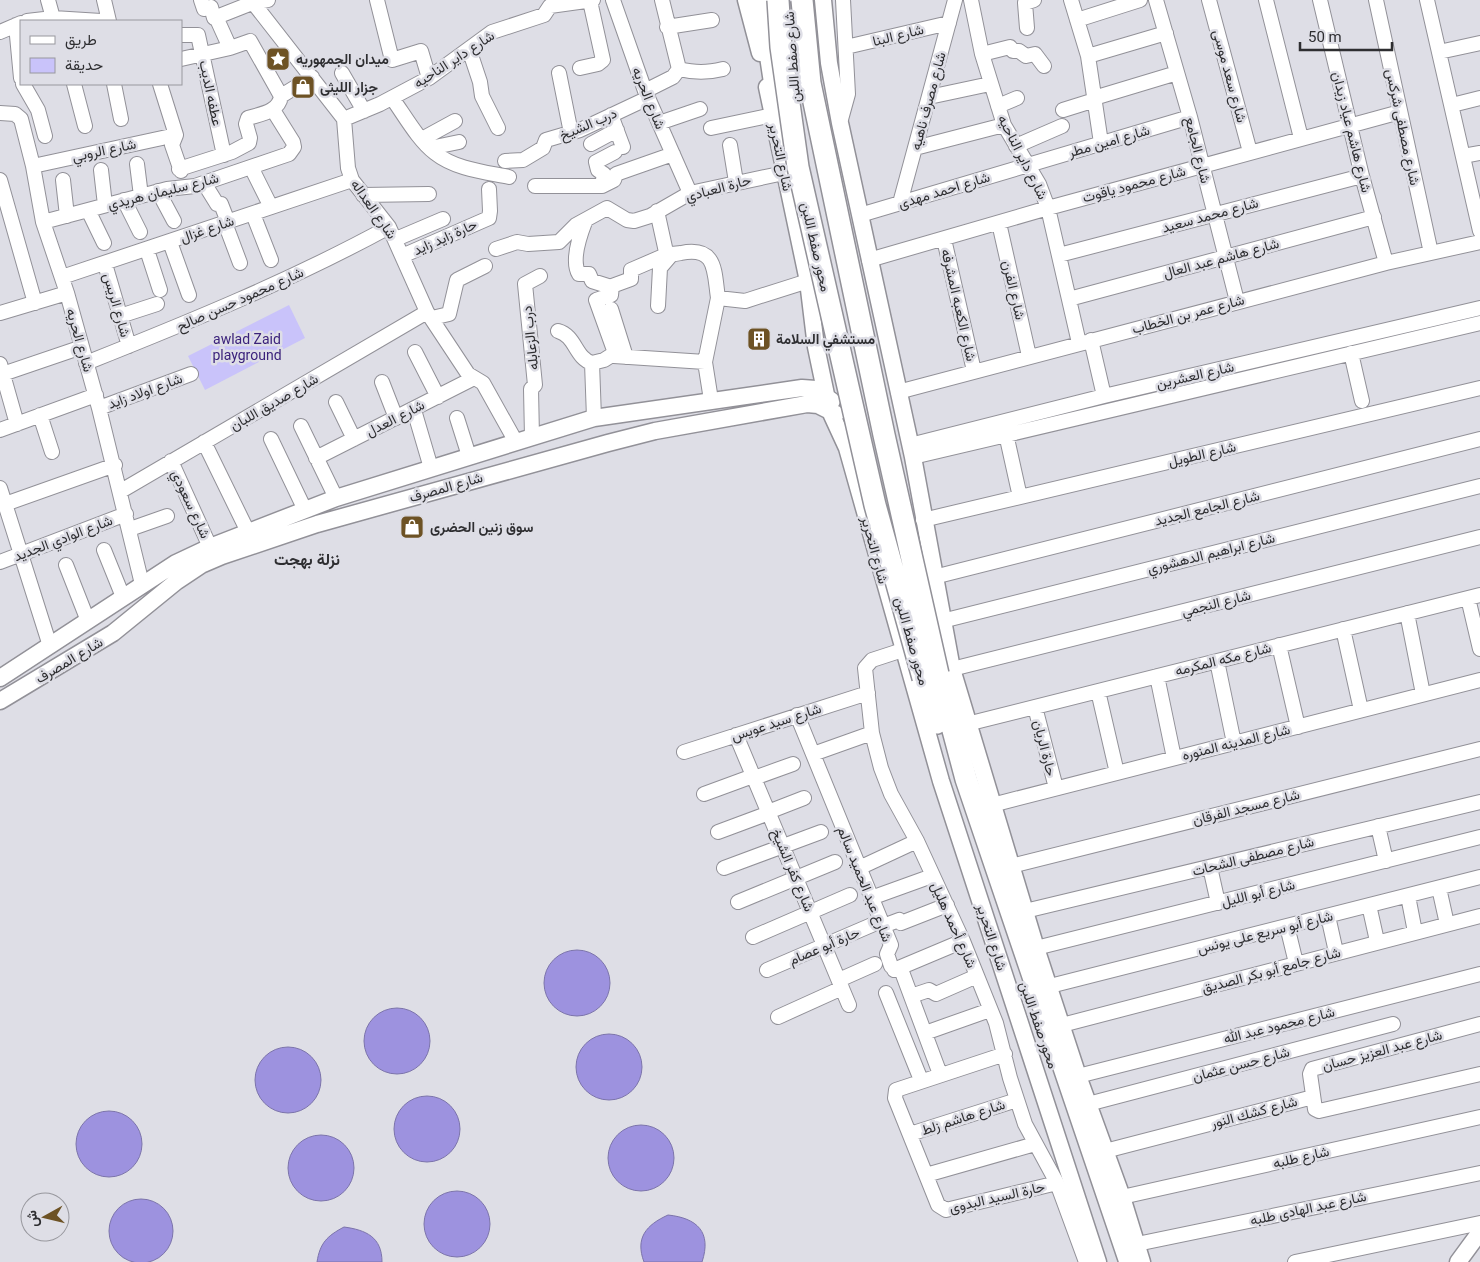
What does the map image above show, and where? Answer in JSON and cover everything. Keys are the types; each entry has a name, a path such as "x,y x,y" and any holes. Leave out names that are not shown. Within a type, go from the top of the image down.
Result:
{"main road":[{"path":"762,0 775,107 829,344 850,404"},
{"name":"محور صفط اللبن","path":"778,0 781,47 798,167 850,404 888,560 955,784 1121,1262"},
{"name":"محور صفط اللبن","path":"802,0 810,83 903,520 961,764 1134,1253"}],"street":[{"path":"48,0 55,19 78,20"},
{"path":"104,0 109,20"},
{"path":"230,48 209,8 268,0"},
{"path":"377,0 392,60 421,51 429,78"},
{"path":"580,68 598,64 603,60 592,0"},
{"name":"شارع داير الناحيه","path":"344,119 392,98 429,78 492,32 544,15 550,3 592,0"},
{"name":"شارع الحريه","path":"613,0 646,95 690,193"},
{"path":"662,0 679,69 694,73 709,73 723,69"},
{"name":"شارع التحرير","path":"746,0 775,107 784,172 808,281 816,347 828,403 847,448 941,781 1098,1262"},
{"name":"شارع صفط اللبن","path":"784,172 793,138 796,104 788,0"},
{"path":"822,0 829,63 840,123 911,451 952,669 1036,948 1078,1076 1122,1197 1134,1253 1142,1262"},
{"path":"840,123 848,94 842,0"},
{"name":"شارع مصرف ناهيه","path":"900,203 956,0"},
{"name":"شارع داير الناحيه","path":"971,0 990,84 1004,125 1039,184 1048,208 1069,299 1104,396"},
{"path":"1027,28 1025,3 1034,0"},
{"path":"1071,0 1088,56 1101,143"},
{"path":"1077,20 1140,0"},
{"name":"شارع الجامع","path":"1156,0 1190,117 1236,301"},
{"name":"شارع سعد موسى","path":"1209,0 1250,152"},
{"path":"1266,0 1301,138"},
{"name":"شارع هاشم عياد زيدان","path":"1320,0 1349,125 1386,263"},
{"name":"شارع مصطفى شركس","path":"1376,0 1431,253"},
{"path":"1427,0 1463,156 1478,208 1480,231"},
{"path":"252,2 344,119"},
{"path":"668,27 712,20"},
{"name":"شارع البنا","path":"846,47 949,22"},
{"path":"0,32 20,24"},
{"name":"عطفه الديب","path":"182,35 195,33 198,35 224,155"},
{"path":"1088,56 1166,33"},
{"path":"160,85 176,135 172,145 180,170 224,155 250,142 246,124 248,118 273,110 280,103 281,96 250,41 230,48 182,59"},
{"path":"1439,52 1480,43"},
{"path":"982,54 1010,46 1013,52 1020,51 1027,56 1035,54 1044,66"},
{"path":"469,49 480,82 482,96 498,128"},
{"name":"درب الشيخ","path":"505,161 523,160 543,148 545,141 571,133 611,115 673,77 679,69"},
{"path":"342,73 364,111"},
{"path":"559,73 571,133"},
{"path":"1063,110 1177,73"},
{"path":"281,96 312,77"},
{"path":"929,97 990,84"},
{"path":"24,85 38,110 45,136"},
{"path":"74,85 85,126"},
{"path":"114,85 121,119"},
{"path":"392,98 435,153 452,163 508,177"},
{"path":"998,106 1017,98"},
{"path":"1452,105 1480,98"},
{"path":"711,128 775,107"},
{"path":"659,123 700,109"},
{"name":"شارع سليمان هريدي","path":"43,222 158,191 204,183 289,154 294,147 293,142 273,110"},
{"name":"شارع محمود ياقوت","path":"869,260 1048,208 1400,112"},
{"name":"شارع الحريه","path":"0,113 15,114 21,120 33,166 43,222 67,293 98,401 115,465 142,584"},
{"path":"496,249 516,242 559,242 576,225 611,208 605,195 604,174 598,170 596,162 619,149 611,115"},
{"name":"شارع امين مطر","path":"1028,165 1190,117"},
{"name":"شارع العداله","path":"344,119 348,168 352,180 363,195 376,207 392,233 429,315 468,374 484,383 516,442"},
{"path":"426,143 455,122"},
{"path":"915,148 1004,125"},
{"path":"1016,146 1062,126"},
{"path":"592,144 616,130"},
{"name":"شارع الروبي","path":"33,166 176,135"},
{"path":"426,143 459,142"},
{"path":"730,145 736,182"},
{"path":"1463,156 1480,153"},
{"path":"535,186 605,184 614,180 616,174 673,154"},
{"path":"137,164 141,196"},
{"name":"شارع احمد مهدى","path":"860,215 1028,165"},
{"path":"251,167 271,207"},
{"path":"101,170 105,206"},
{"name":"حارة العبادي","path":"611,208 620,217 634,221 642,220 690,193 784,172"},
{"name":"شارع محمد سعيد","path":"1059,256 1362,176"},
{"path":"0,180 35,303"},
{"path":"63,180 68,216"},
{"name":"شارع غزال","path":"62,277 352,180"},
{"path":"204,183 218,204 221,204 240,263"},
{"name":"حارة زايد زايد","path":"402,256 488,218 490,211 489,189"},
{"path":"158,191 174,221"},
{"path":"363,195 430,194"},
{"path":"124,200 140,232"},
{"path":"88,210 104,243"},
{"path":"657,211 665,250 670,254"},
{"path":"253,214 271,260"},
{"name":"شارع هاشم عبد العال","path":"1069,299 1374,217"},
{"name":"شارع محمود حسن صالح","path":"86,363 186,324 340,254 392,233 443,219"},
{"path":"585,222 577,255 577,270 579,274 589,274 592,281 611,287 631,279 631,270 670,254 695,250 705,254 712,263 718,298 705,362 711,400"},
{"name":"شارع الفرن","path":"998,223 1029,356"},
{"name":"شارع الكعبه المشرفه","path":"944,238 974,371"},
{"path":"170,242 189,295"},
{"name":"شارع عمر بن الخطاب","path":"898,392 1236,301 1386,263 1480,242"},
{"path":"120,316 159,297 147,250"},
{"path":"658,306 660,268 670,254"},
{"name":"شارع الريس","path":"105,264 129,346"},
{"name":"شارع صديق اللبان","path":"121,490 429,315 449,314 457,280 484,266"},
{"name":"درب الزعابله","path":"532,437 531,389 535,385 525,284 540,276"},
{"path":"718,298 745,300 808,281"},
{"path":"611,287 611,295 596,300 620,356"},
{"path":"0,313 67,293"},
{"name":"شارع العشرين","path":"911,451 1104,396 1480,308"},
{"path":"611,309 620,356"},
{"name":"شارع العشرين","path":"911,451 1006,434 1480,323"},
{"path":"558,331 569,336 583,358 592,363 620,356 705,362"},
{"path":"17,424 1,371 82,347"},
{"path":"415,352 438,397"},
{"path":"1351,353 1362,401"},
{"path":"592,363 594,418"},
{"name":"شارع اولاد زايد","path":"0,430 40,415 98,401 191,374"},
{"name":"شارع العدل","path":"316,458 474,378"},
{"path":"382,382 396,418"},
{"name":"شارع المصرف","path":"0,678 159,573 210,547 336,498 594,418 729,397 802,388 816,389 875,458 890,462 911,451"},
{"name":"شارع الطويل","path":"923,520 1480,388"},
{"path":"729,397 734,416"},
{"path":"336,402 354,439"},
{"name":"شارع المصرف","path":"0,701 113,633 201,565 317,524 599,445 655,431 734,416 806,404 818,405 828,403"},
{"path":"414,410 431,468"},
{"path":"40,415 52,452"},
{"path":"457,418 469,456"},
{"path":"301,426 336,498"},
{"path":"1006,434 1020,497"},
{"path":"271,439 305,510"},
{"name":"شارع الجامع الجديد","path":"934,577 1480,439"},
{"path":"204,442 248,532"},
{"name":"شارع سعودي","path":"171,461 210,547"},
{"path":"5,504 115,465"},
{"name":"شارع ابراهيم الدهشوري","path":"944,628 1480,486"},
{"path":"0,488 50,646"},
{"name":"شارع الوادي الجديد","path":"0,562 126,514"},
{"path":"130,529 167,516"},
{"name":"شارع النجمي","path":"952,669 1480,537"},
{"path":"104,550 123,597"},
{"path":"66,565 88,621"},
{"path":"159,573 168,589"},
{"path":"1474,596 1480,648"},
{"name":"شارع مكه المكرمه","path":"967,724 1474,596"},
{"path":"1407,613 1423,694"},
{"name":"شارع أحمد هليل","path":"944,628 903,650 868,662 865,668 872,733 881,768 891,794 917,841 963,941 1005,1054 1017,1100 1035,1144 1057,1183 1086,1262"},
{"path":"1343,629 1361,710"},
{"path":"1279,646 1298,727"},
{"path":"1216,661 1234,743"},
{"path":"23,663 34,680"},
{"path":"1157,676 1174,758"},
{"name":"شارع المدينه المنوره","path":"992,805 1480,680"},
{"path":"1098,691 1117,773"},
{"name":"شارع سيد عويس","path":"684,752 868,692"},
{"name":"حارة الريان","path":"1035,707 1056,788"},
{"name":"شارع عبد الحميد سالم","path":"797,714 891,946 887,954 894,970 902,972 940,1074"},
{"path":"813,754 872,733"},
{"name":"شارع كفر الشيخ","path":"736,735 850,1005"},
{"name":"شارع مسجد الفرقان","path":"1011,866 1480,749"},
{"path":"704,794 794,764"},
{"path":"718,832 804,798"},
{"name":"شارع مصطفى الشحات","path":"1025,911 1480,802"},
{"path":"1378,826 1386,861"},
{"path":"724,868 820,832"},
{"name":"شارع أبو الليل","path":"1036,948 1480,837"},
{"path":"859,868 917,841"},
{"path":"738,902 835,862"},
{"path":"1210,867 1218,903"},
{"path":"871,898 932,876"},
{"name":"شارع أبو سريع على يونس","path":"1050,986 1439,888 1479,880"},
{"path":"1439,888 1447,924"},
{"path":"754,937 850,895"},
{"path":"1408,896 1415,932"},
{"name":"حارة أبو عصام","path":"767,970 882,924 899,920 901,923 947,905"},
{"path":"1369,906 1378,942"},
{"path":"1328,916 1336,952"},
{"name":"شارع جامع أبو بكر الصديق","path":"1062,1025 1336,952 1480,916"},
{"path":"1287,926 1296,963"},
{"path":"894,970 963,941"},
{"path":"778,1017 876,964"},
{"name":"شارع محمود عبد الله","path":"1078,1076 1480,974"},
{"path":"911,996 929,990 936,994 977,976"},
{"path":"886,993 921,1080"},
{"path":"925,1034 990,1010"},
{"name":"شارع حسن عثمان","path":"1088,1104 1393,1024"},
{"name":"شارع عبد العزيز حسان","path":"1313,1097 1310,1074 1312,1069 1480,1024"},
{"path":"1005,1054 898,1087 895,1092 895,1098 926,1175 1035,1144"},
{"name":"شارع كشك النور","path":"1105,1151 1313,1097 1315,1109 1319,1111 1480,1074"},
{"name":"شارع هاشم زلط","path":"910,1134 1017,1100"},
{"name":"شارع طلبه","path":"1122,1197 1480,1117"},
{"name":"شارع عبد الهادى طلبه","path":"1134,1253 1480,1173"},
{"name":"حارة السيد البدوى","path":"926,1175 938,1205 946,1210 1057,1183"},
{"path":"1294,1262 1480,1223"},
{"path":"1458,1262 1480,1232"}],"green space":[{"name":"awlad Zaid playground","path":"289,305 305,338 205,390 188,356"}],"shaded area":[{"path":"577,950 589,953 600,960 607,971 610,983 607,995 600,1006 589,1013 577,1016 565,1013 554,1006 547,995 544,983 547,971 554,960 565,953"},
{"path":"397,1008 409,1011 420,1018 427,1029 430,1041 427,1053 420,1064 409,1071 397,1074 385,1071 374,1064 367,1053 364,1041 367,1029 374,1018 385,1011"},
{"path":"609,1034 621,1037 632,1044 639,1055 642,1067 639,1079 632,1090 621,1097 609,1100 597,1097 586,1090 579,1079 576,1067 579,1055 586,1044 597,1037"},
{"path":"288,1047 300,1050 311,1057 318,1068 321,1080 318,1092 311,1103 300,1110 288,1113 276,1110 265,1103 258,1092 255,1080 258,1068 265,1057 276,1050"},
{"path":"427,1096 439,1099 450,1106 457,1117 460,1129 457,1141 450,1152 439,1159 427,1162 415,1159 404,1152 397,1141 394,1129 397,1117 404,1106 415,1099"},
{"path":"109,1111 121,1114 132,1121 139,1132 142,1144 139,1156 132,1167 121,1174 109,1177 97,1174 86,1167 79,1156 76,1144 79,1132 86,1121 97,1114"},
{"path":"641,1125 653,1128 664,1135 671,1146 674,1158 671,1170 664,1181 653,1188 641,1191 629,1188 618,1181 611,1170 608,1158 611,1146 618,1135 629,1128"},
{"path":"321,1135 333,1138 344,1145 351,1156 354,1168 351,1180 344,1191 333,1198 321,1201 309,1198 298,1191 291,1180 288,1168 291,1156 298,1145 309,1138"},
{"path":"457,1191 469,1194 480,1201 487,1212 490,1224 487,1236 480,1247 469,1254 457,1257 445,1254 434,1247 427,1236 424,1224 427,1212 434,1201 445,1194"},
{"path":"135,1199 147,1199 164,1208 171,1219 173,1231 171,1243 164,1254 147,1263 135,1263 123,1258 114,1249 109,1237 109,1225 114,1213 123,1204"},
{"path":"668,1215 687,1219 700,1228 705,1242 702,1262 644,1262 641,1246 644,1233 654,1223"},
{"path":"344,1227 359,1230 371,1236 379,1246 382,1262 317,1262 325,1241"}],"place":[{"name":"ميدان الجمهوريه","path":"278,59"},
{"name":"جزار الليثى","path":"303,87"},
{"name":"مستشفي السلامة","path":"759,339"},
{"name":"سوق زنين الحضرى","path":"412,527"}],"district":[{"name":"نزلة بهجت","path":"307,559"}]}
